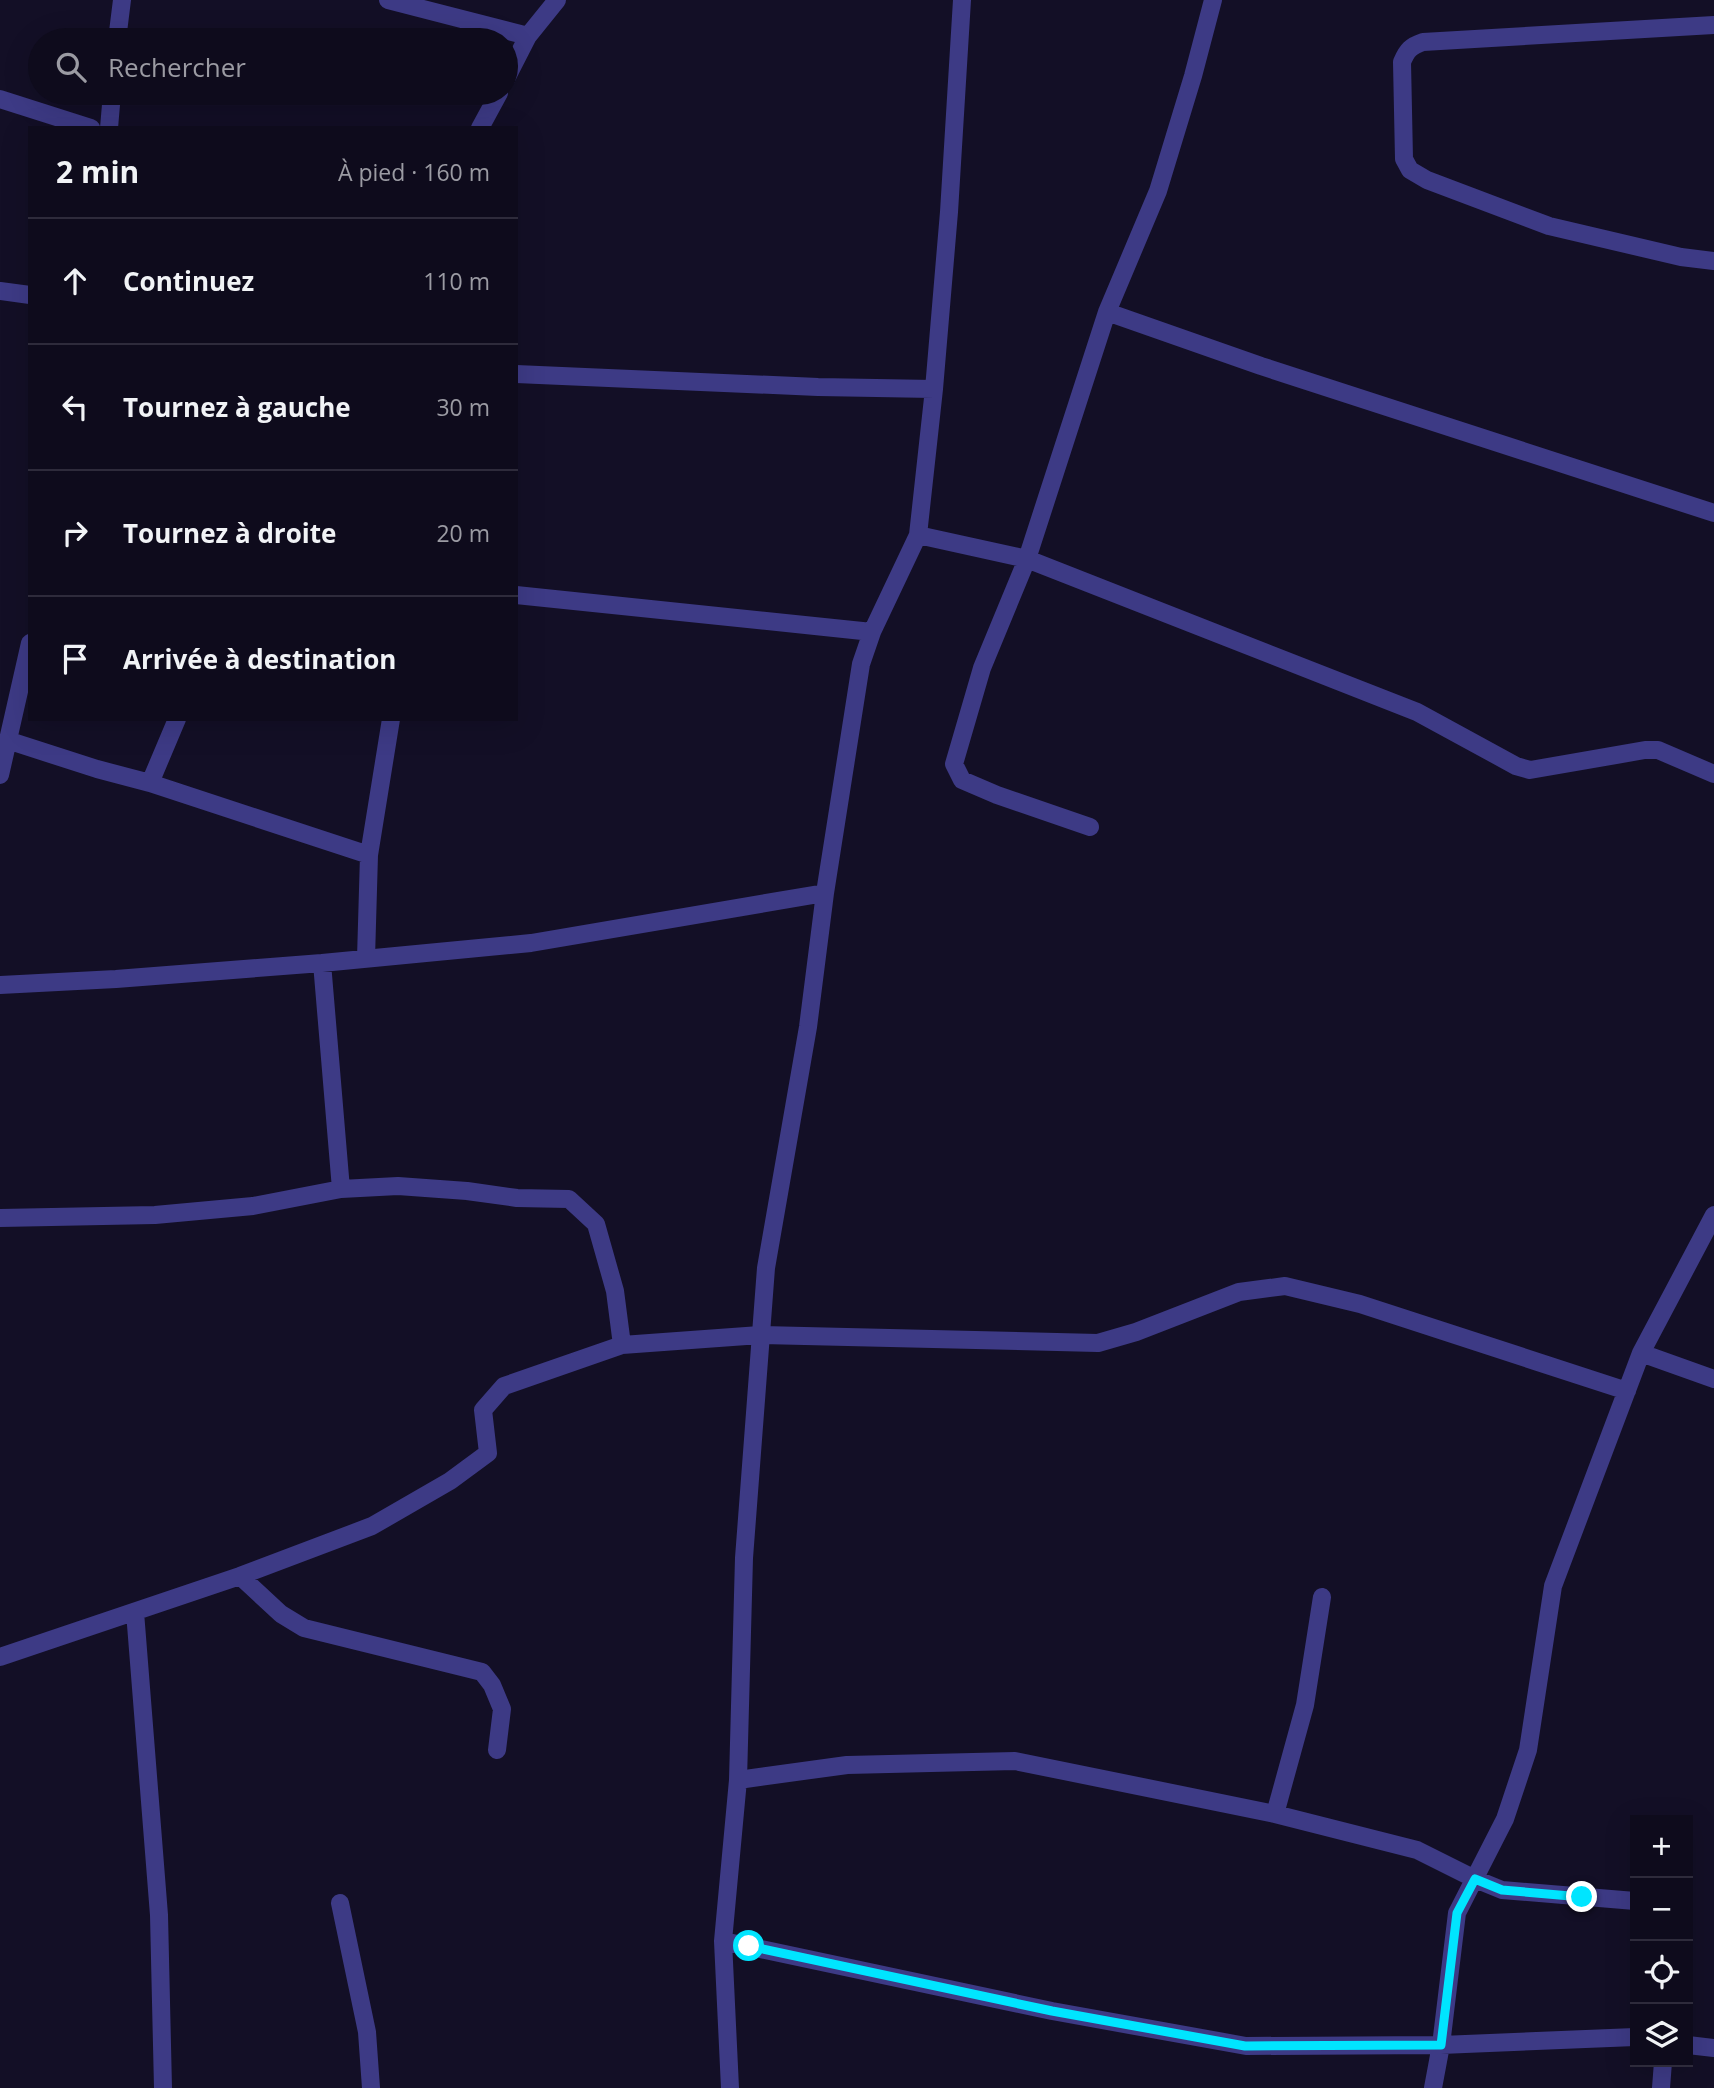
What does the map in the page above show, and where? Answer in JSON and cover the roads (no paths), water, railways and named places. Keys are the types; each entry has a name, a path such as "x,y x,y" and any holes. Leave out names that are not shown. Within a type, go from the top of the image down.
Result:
{"street":[{"path":"118,28 122,0"},
{"path":"388,0 497,28"},
{"path":"518,56 528,36 557,0"},
{"path":"730,2088 723,1941 738,1780 744,1558 766,1268 808,1027 825,893 861,664 872,632 918,535 949,212 962,0"},
{"path":"1090,827 962,780 954,764 982,668 1027,559 1107,312 1158,191 1213,0"},
{"path":"1714,25 1423,42 1406,51 1402,62 1404,159 1410,170 1427,180 1549,226 1681,257 1714,261"},
{"path":"518,33 528,36"},
{"path":"0,99 85,126"},
{"path":"109,126 111,105"},
{"path":"481,126 492,105"},
{"path":"0,291 28,295"},
{"path":"1107,312 1261,366 1714,513"},
{"path":"518,373 818,387 934,389"},
{"path":"918,535 1027,559 1417,712 1516,766 1530,770 1658,750 1714,774"},
{"path":"518,595 872,632"},
{"path":"0,775 28,651"},
{"path":"150,783 176,721"},
{"path":"366,958 369,855 391,721"},
{"path":"7,740 150,783 369,855"},
{"path":"0,985 322,963 531,943 825,893"},
{"path":"322,963 341,1189"},
{"path":"0,1218 155,1215 253,1206 341,1189 398,1186 517,1198 569,1199 596,1224 615,1291 622,1345"},
{"path":"1433,2088 1457,1913 1505,1819 1528,1750 1553,1586 1641,1353 1714,1215"},
{"path":"0,1657 240,1576 372,1525 450,1481 488,1453 483,1410 504,1386 622,1345 760,1335 1098,1343 1136,1332 1239,1293 1285,1286 1360,1304 1627,1391"},
{"path":"1641,1353 1714,1378"},
{"path":"240,1576 281,1615 304,1628 482,1672 492,1685 502,1709 497,1750"},
{"path":"1275,1814 1305,1705 1322,1597"},
{"path":"135,1612 159,1914 163,2088"},
{"path":"738,1780 847,1765 1015,1761 1275,1814 1417,1850 1502,1890 1630,1901"},
{"path":"340,1903 367,2032 370,2088"},
{"path":"723,1941 1052,2011 1245,2046 1441,2045 1630,2036"},
{"path":"1693,2046 1714,2048"},
{"path":"1661,2088 1662,2067"}]}
